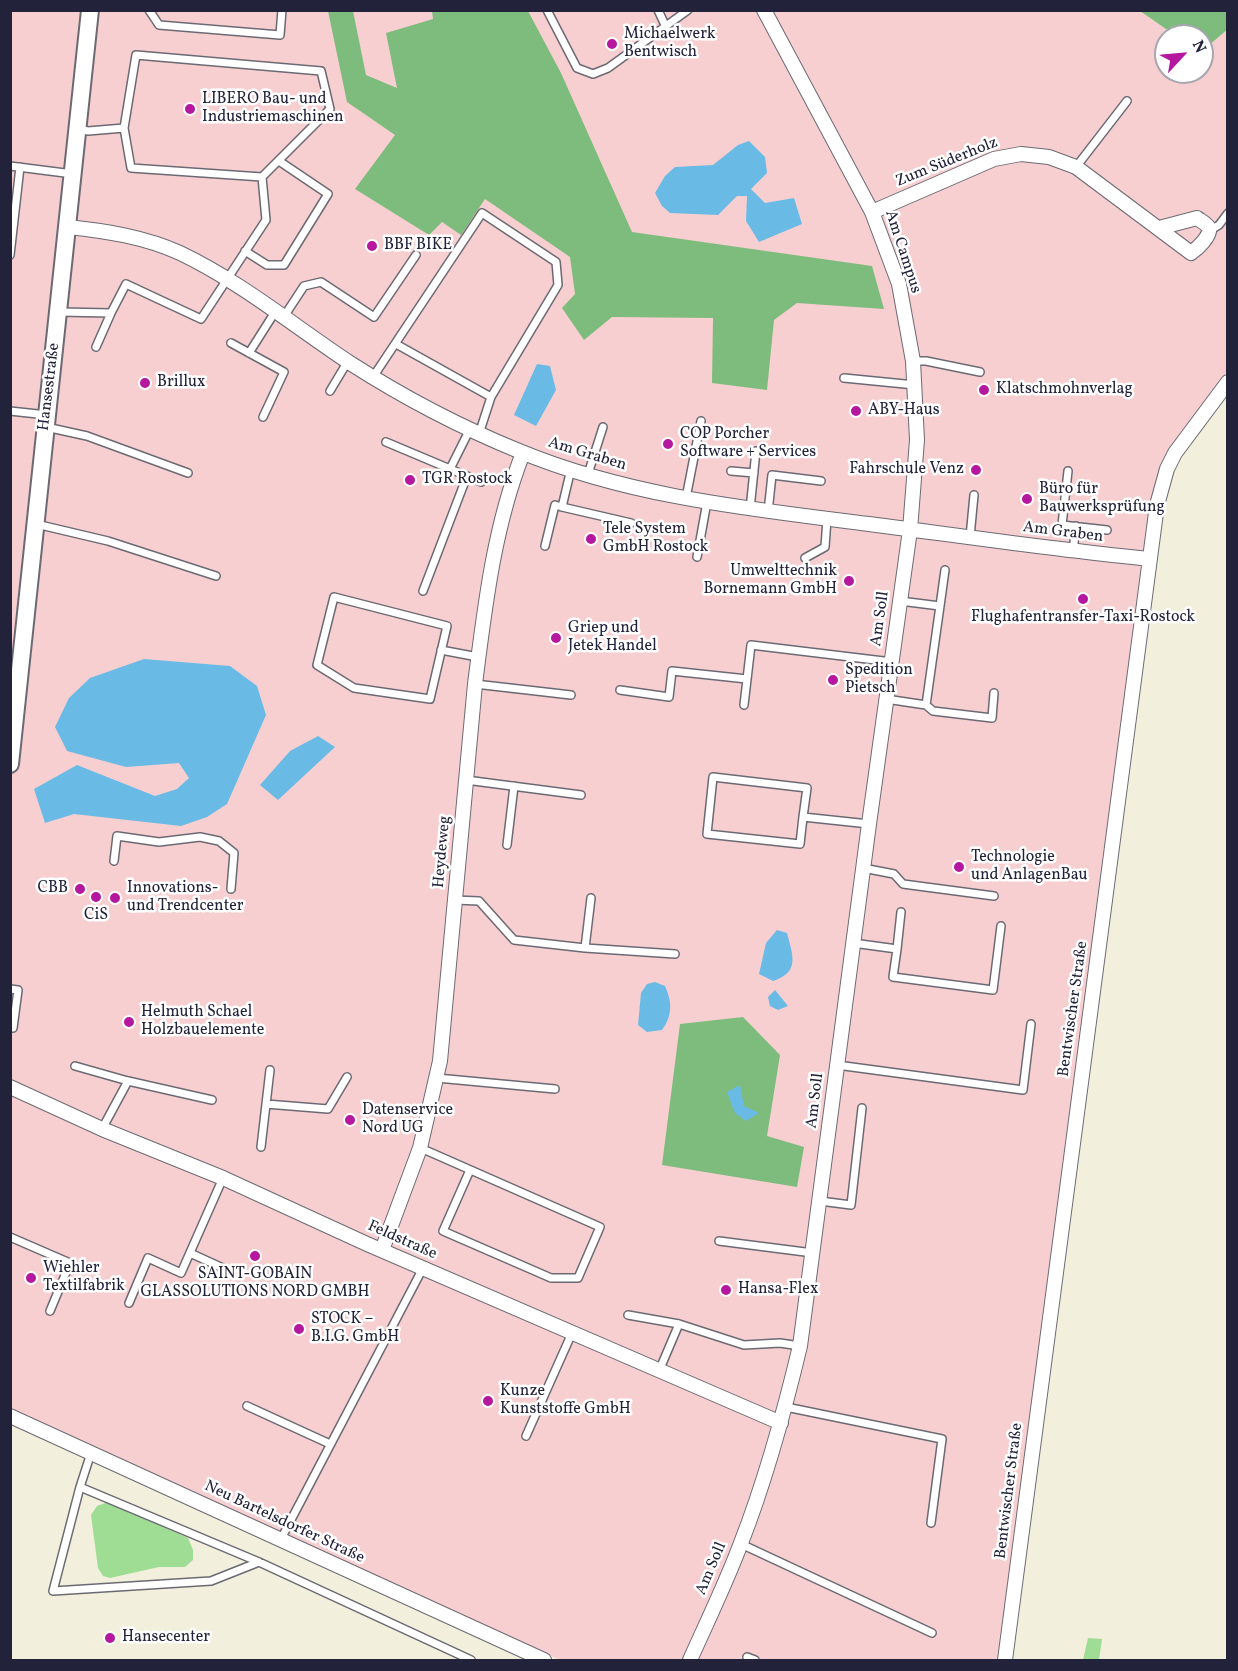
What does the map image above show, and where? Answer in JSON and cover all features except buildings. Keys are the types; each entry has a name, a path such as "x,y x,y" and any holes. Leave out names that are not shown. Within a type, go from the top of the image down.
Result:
{"street":[{"name":"Hansestraße","path":"10,764 90,10"},
{"name":"Am Campus","path":"764,10 872,212 898,284 913,361 915,386 917,440 910,530"},
{"name":"Zum Süderholz","path":"872,212 994,159 1021,154 1049,157 1076,167 1191,253 1209,231"},
{"path":"1159,228 1197,218 1208,225 1209,231"},
{"name":"Am Graben","path":"68,227 112,232 179,253 226,279 374,377 475,431 523,453 571,469 686,498 768,512 1073,552 1150,559"},
{"name":"Bentwischer Straße","path":"1005,1660 1157,505 1167,469 1175,453 1227,382"},
{"name":"Heydeweg","path":"382,1251 420,1148 437,1078 474,684 497,538 523,453"},
{"name":"Am Soll","path":"690,1660 741,1544 782,1423 800,1346 910,530"},
{"name":"Feldstraße","path":"10,1087 223,1178 382,1251 782,1423"},
{"name":"Neu Bartelsdorfer Straße","path":"10,1416 544,1660"}],"lane":[{"path":"149,10 159,25 280,35 282,10"},
{"path":"547,10 577,68 593,74 608,68 688,10"},
{"path":"658,10 666,27"},
{"path":"136,54 321,71 330,109 279,161 262,177 131,168 124,128 136,54"},
{"path":"1076,167 1127,101"},
{"path":"78,129 88,131 124,128"},
{"path":"245,251 267,265 284,265 328,194 279,161"},
{"path":"10,166 73,174"},
{"path":"10,255 20,167"},
{"path":"96,347 126,284 201,319 266,220 262,177"},
{"path":"374,377 482,213 556,262 558,285 491,397 475,431 450,469"},
{"path":"1209,231 1219,225 1227,213"},
{"path":"249,353 304,286 321,282 374,317 416,255"},
{"path":"59,312 111,314"},
{"path":"231,343 284,372 263,417"},
{"path":"396,344 491,397"},
{"path":"330,391 348,361"},
{"path":"913,361 926,361 980,372"},
{"path":"844,378 915,386"},
{"path":"10,411 46,421 188,473"},
{"path":"686,498 701,421"},
{"path":"588,474 603,427"},
{"path":"386,442 481,482"},
{"path":"750,509 756,450"},
{"path":"562,507 571,469"},
{"path":"732,471 753,473"},
{"path":"1068,471 1062,525 1107,530"},
{"path":"768,512 772,475 821,481"},
{"path":"423,591 467,476"},
{"path":"970,538 974,495"},
{"path":"697,558 706,502"},
{"path":"545,546 555,505 631,524"},
{"path":"806,558 825,547 827,519"},
{"path":"36,524 84,534 216,576"},
{"path":"1073,552 1076,526"},
{"path":"926,705 945,570"},
{"path":"334,597 447,626 441,650 430,699 354,688 317,665 334,597"},
{"path":"900,601 940,606"},
{"path":"744,705 751,645 892,662"},
{"path":"441,650 478,657"},
{"path":"620,690 669,697 672,671 747,679"},
{"path":"474,684 571,695"},
{"path":"886,699 926,705 933,711 992,717 994,693"},
{"path":"713,777 807,788 803,816 800,844 707,834 713,777"},
{"path":"466,780 581,795"},
{"path":"507,846 514,786"},
{"path":"803,816 869,824"},
{"path":"114,861 117,836 159,842 200,837 219,841 234,853 231,890"},
{"path":"863,868 894,874 903,884 994,896"},
{"path":"585,948 591,898"},
{"path":"455,900 479,901 514,940 585,948 675,954"},
{"path":"901,912 893,977 993,990 1001,926"},
{"path":"853,943 897,949"},
{"path":"10,989 18,990 13,1028"},
{"path":"837,1065 1023,1090 1031,1024"},
{"path":"75,1066 212,1100"},
{"path":"261,1147 270,1070"},
{"path":"266,1104 328,1109 347,1077"},
{"path":"437,1078 555,1089"},
{"path":"102,1128 128,1081"},
{"path":"820,1201 851,1205 862,1108"},
{"path":"420,1148 600,1227 578,1278 551,1278 443,1230 470,1170"},
{"path":"129,1303 148,1258 181,1273 223,1178"},
{"path":"10,1237 70,1263 50,1311"},
{"path":"719,1241 813,1253"},
{"path":"190,1254 225,1269"},
{"path":"280,1540 423,1268"},
{"path":"628,1315 680,1324 744,1345 780,1343 800,1346"},
{"path":"659,1371 680,1324"},
{"path":"526,1436 572,1333"},
{"path":"246,1406 330,1444"},
{"path":"786,1407 942,1439 931,1523"},
{"path":"91,1453 80,1486 53,1591 211,1581 259,1562"},
{"path":"80,1486 259,1562 471,1660"},
{"path":"741,1544 932,1633"}],"shaded area":[{"path":"11,11 1140,11 1159,24 1154,24 1154,84 1214,84 1214,41 1227,30 1227,371 1170,450 1139,598 998,1660 560,1660 11,1408"}],"green space":[{"path":"328,11 353,11 366,75 397,88 386,33 433,19 432,11 528,11 561,73 632,232 872,266 884,309 797,303 774,320 767,390 712,383 713,318 612,317 584,340 562,308 575,294 570,257 485,199 461,235 442,222 429,235 355,189 395,135 347,102"},
{"path":"1140,11 1227,11 1227,30 1214,41 1214,24 1159,24"},
{"path":"743,1017 780,1055 767,1136 804,1147 797,1187 662,1165 680,1024"},
{"path":"108,1502 188,1538 193,1550 193,1560 185,1567 159,1567 110,1578 103,1576 98,1568 91,1515 97,1506"},
{"path":"1088,1638 1102,1639 1099,1660 1083,1660"}],"water":[{"path":"749,141 765,157 767,173 751,189 765,203 794,198 802,224 759,242 746,221 747,196 737,196 718,215 670,213 662,206 655,193 665,176 675,167 713,165 738,145"},
{"path":"537,364 550,366 556,390 536,426 514,415"},
{"path":"144,659 230,666 257,686 266,715 227,804 207,817 181,826 74,814 45,823 34,789 77,765 155,796 177,789 189,778 179,763 126,767 67,751 55,727 69,698 90,678"},
{"path":"318,736 335,747 278,800 260,785 290,751"},
{"path":"777,930 787,933 792,962 787,973 773,981 759,974 766,943"},
{"path":"655,982 665,986 670,1003 670,1014 662,1030 647,1032 638,1025 641,993 647,984"},
{"path":"775,990 788,1006 778,1010 770,1006 768,997"},
{"path":"740,1085 744,1106 759,1113 746,1121 735,1113 727,1092"}],"place":[{"name":"Michaelwerk Bentwisch","path":"612,44"},
{"name":"LIBERO Bau- und Industriemaschinen","path":"190,109"},
{"name":"BBF BIKE","path":"372,246"},
{"name":"Brillux","path":"145,383"},
{"name":"Klatschmohnverlag","path":"984,390"},
{"name":"ABY-Haus","path":"856,411"},
{"name":"COP Porcher Software + Services","path":"668,444"},
{"name":"Fahrschule Venz","path":"976,470"},
{"name":"TGR Rostock","path":"410,480"},
{"name":"Büro für Bauwerksprüfung","path":"1027,499"},
{"name":"Tele System GmbH Rostock","path":"591,539"},
{"name":"Umwelttechnik Bornemann GmbH","path":"849,581"},
{"name":"Flughafentransfer-Taxi-Rostock","path":"1083,599"},
{"name":"Griep und Jetek Handel","path":"556,638"},
{"name":"Spedition Pietsch","path":"833,680"},
{"name":"Technologie und AnlagenBau","path":"959,867"},
{"name":"CBB","path":"80,889"},
{"name":"CiS","path":"96,897"},
{"name":"Innovations- und Trendcenter","path":"115,898"},
{"name":"Helmuth Schael Holzbauelemente","path":"129,1022"},
{"name":"Datenservice Nord UG","path":"350,1120"},
{"name":"SAINT-GOBAIN GLASSOLUTIONS NORD GMBH","path":"255,1256"},
{"name":"Wiehler Textilfabrik","path":"31,1278"},
{"name":"Hansa-Flex","path":"726,1290"},
{"name":"STOCK – B.I.G. GmbH","path":"299,1329"},
{"name":"Kunze Kunststoffe GmbH","path":"488,1401"},
{"name":"Hansecenter","path":"110,1638"}]}
